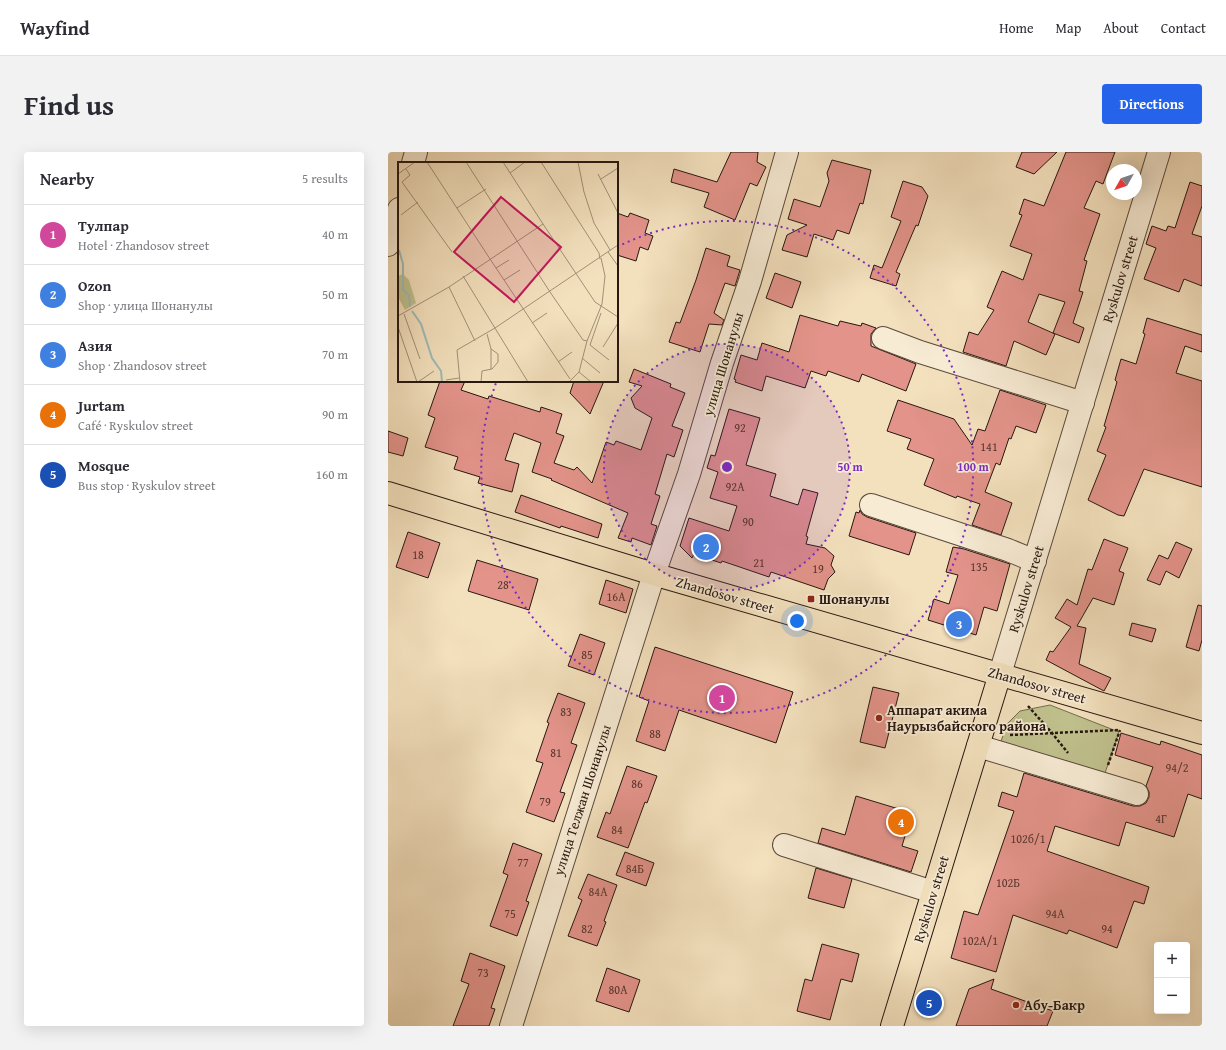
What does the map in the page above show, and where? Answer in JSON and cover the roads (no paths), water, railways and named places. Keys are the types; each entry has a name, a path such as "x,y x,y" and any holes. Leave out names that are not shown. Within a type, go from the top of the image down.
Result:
{"main road":[{"name":"Zhandosov street","path":"388,493 654,574 1202,733"},
{"path":"953,661 980,681 987,698 986,719"},
{"name":"Ryskulov street","path":"892,1026 1000,674"},
{"path":"986,719 1000,701 1015,693 1029,689 1049,688"}],"street":[{"path":"413,162 416,152"},
{"name":"улица Шонанулы","path":"654,574 689,474 722,363 752,274 787,152"},
{"name":"Ryskulov street","path":"1000,674 1159,152"},
{"path":"388,245 398,212"},
{"path":"883,338 920,352 1083,403"},
{"path":"871,505 1008,550 1035,561"},
{"name":"улица Телжан Шонанулы","path":"511,1026 654,574"},
{"path":"978,746 1137,794"},
{"path":"784,845 933,892"}],"place":[{"name":"Ozon","path":"706,547"},
{"name":"Шонанулы","path":"811,599"},
{"name":"Азия","path":"959,624"},
{"name":"Тулпар","path":"722,698"},
{"name":"Аппарат акима Наурызбайского района","path":"879,718"},
{"name":"Jurtam","path":"901,822"},
{"name":"Mosque","path":"929,1003"},
{"name":"Абу-Бакр","path":"1016,1005"}]}
